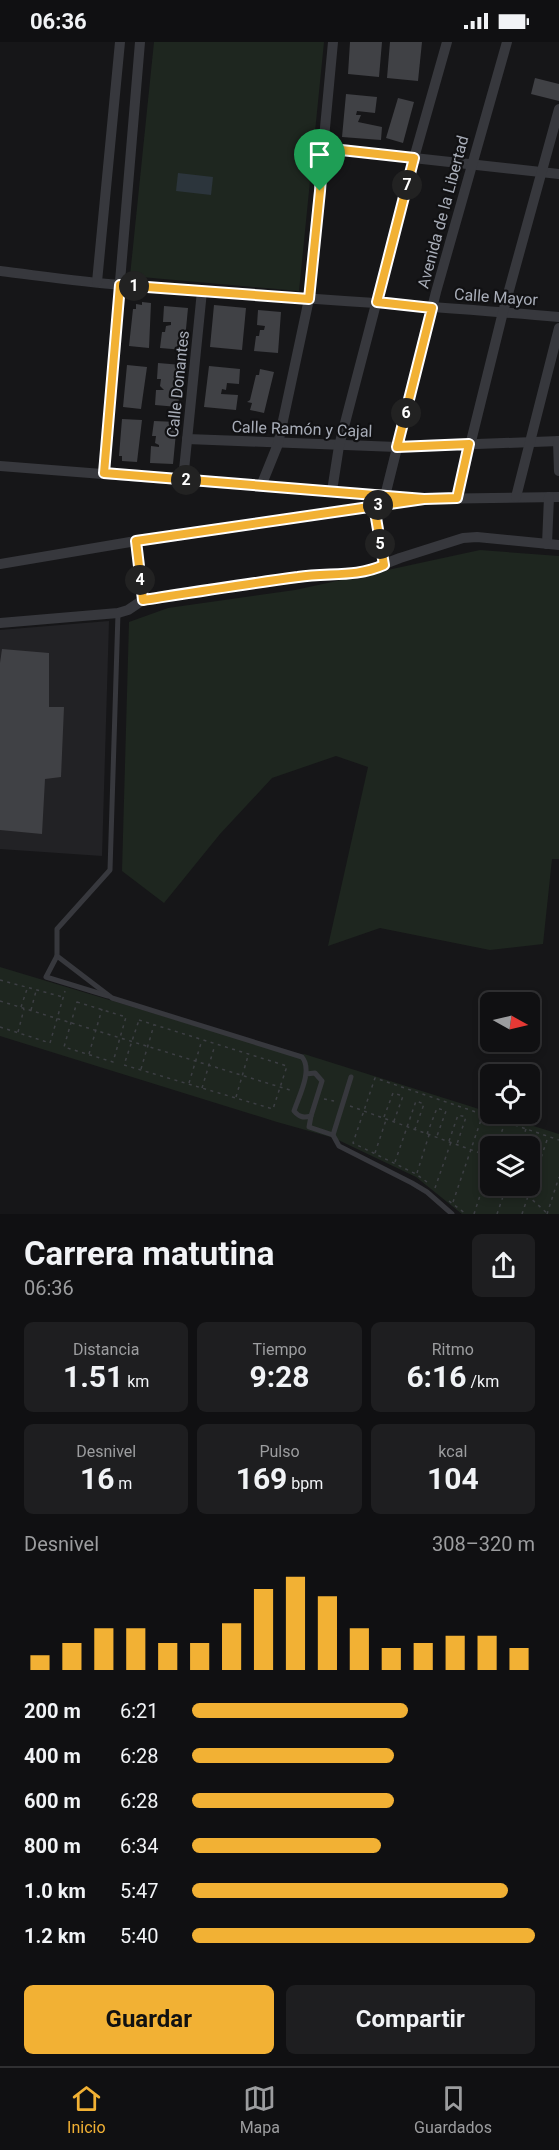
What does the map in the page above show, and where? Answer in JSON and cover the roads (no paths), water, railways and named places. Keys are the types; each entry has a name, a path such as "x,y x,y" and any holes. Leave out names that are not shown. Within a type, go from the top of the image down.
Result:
{"street":[{"path":"97,282 120,42"},
{"path":"104,473 140,42"},
{"path":"261,486 278,444 309,299 333,42"},
{"path":"332,491 339,446 414,158 447,42"},
{"name":"Avenida de la Libertad","path":"385,496 432,308 507,42"},
{"path":"457,498 503,312 559,109"},
{"path":"323,148 559,174"},
{"name":"Calle Mayor","path":"0,271 120,285 559,317"},
{"name":"Calle Donantes","path":"183,480 202,291"},
{"path":"516,497 559,328"},
{"name":"Calle Ramón y Cajal","path":"187,439 397,447 558,441"},
{"path":"558,441 559,471"},
{"path":"0,466 424,499 554,497 547,544"},
{"path":"0,564 136,541 424,499"},
{"path":"0,623 118,613 128,610 143,600 300,576 361,573 463,538 477,537 559,545"},
{"path":"136,541 143,600"}],"lane":[{"path":"118,613 110,870 57,929 57,956 46,977 302,1057 307,1064 306,1074 294,1111 301,1117 310,1116"},
{"path":"57,956 112,998"},
{"path":"306,1074 315,1073 322,1081 310,1116 309,1128 333,1135 339,1146 412,1183 452,1214"},
{"path":"333,1135 351,1077"}]}
